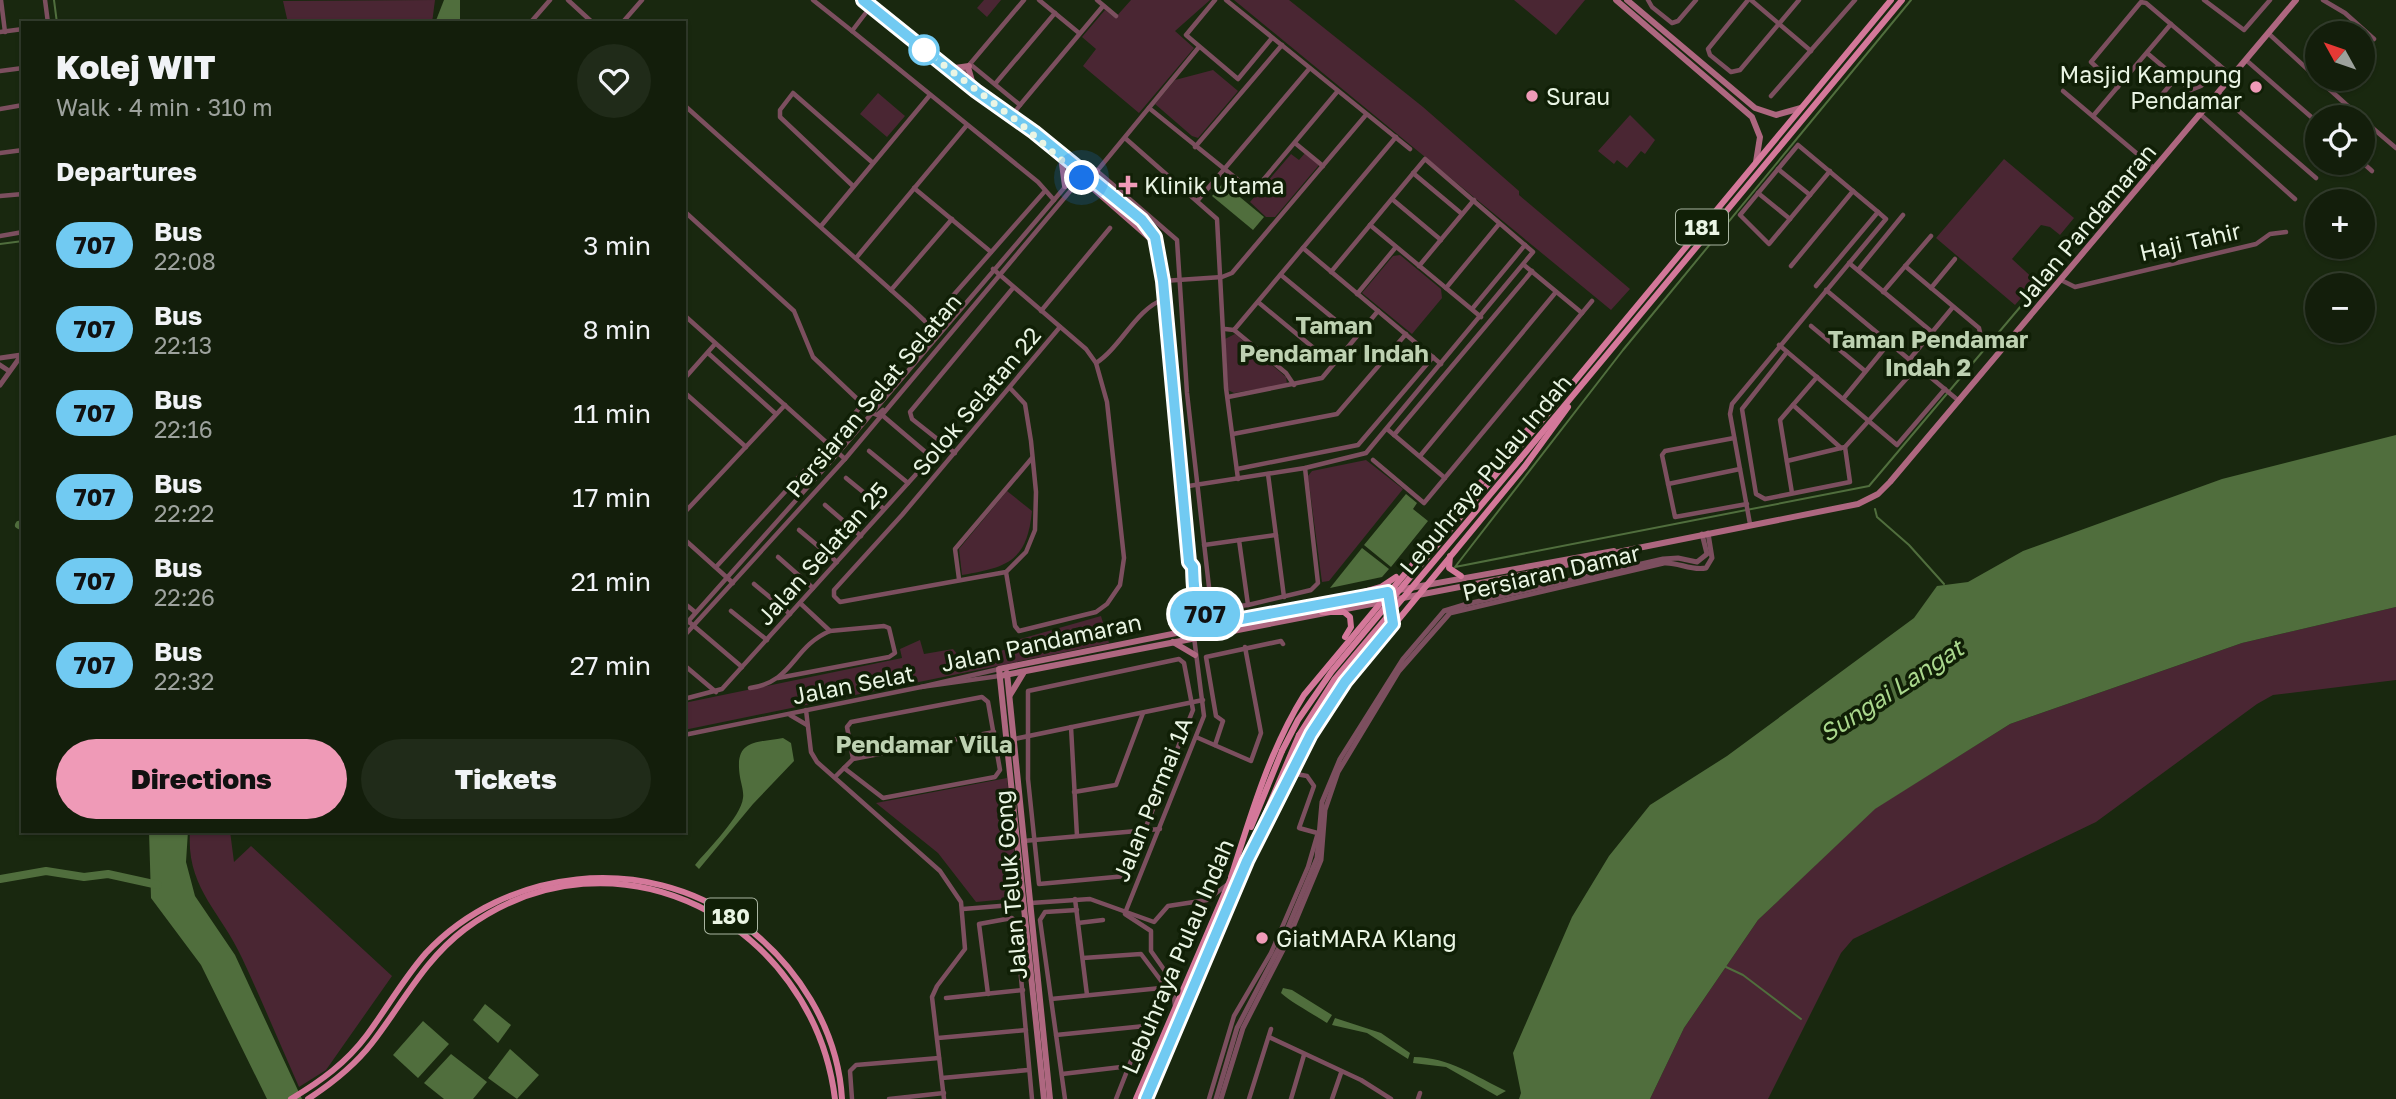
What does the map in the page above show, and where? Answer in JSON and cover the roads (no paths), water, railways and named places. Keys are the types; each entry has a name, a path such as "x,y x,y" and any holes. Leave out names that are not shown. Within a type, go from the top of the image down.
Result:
{"main road":[{"path":"863,0 1148,227 1157,246 1163,281 1194,631"},
{"path":"1616,0 1752,117 1760,137 1756,162"},
{"path":"1627,0 1763,113 1776,115 1801,108"},
{"name":"Lebuhraya Pulau Indah","path":"1136,1099 1282,751 1313,695 1891,0"},
{"name":"Lebuhraya Pulau Indah","path":"1146,1099 1299,735 1334,680 1902,0"},
{"name":"Jalan Pandamaran","path":"1003,671 1194,631 1322,612 1532,573 1750,524 1858,504 1872,498 1890,482 1959,401 2296,0"},
{"path":"948,69 969,66 976,91"},
{"path":"1063,159 1088,171 1097,171"},
{"path":"1063,159 1069,187 1083,186 1098,191"},
{"path":"1081,174 1139,225 1157,246"},
{"path":"1335,654 1526,429 1574,382"},
{"path":"1247,861 1328,705 1563,417 1575,393"},
{"path":"1447,522 1438,537 1441,544 1455,547 1465,538"},
{"path":"1330,602 1390,582 1428,544"},
{"name":"Jalan Pandamaran","path":"1194,631 1220,623 1461,576 1623,551"},
{"path":"1451,555 1448,568 1461,576"},
{"path":"1189,562 1193,567 1194,631"},
{"path":"1412,564 1417,594"},
{"path":"1388,592 1393,624"},
{"path":"1195,604 1205,615 1220,623"},
{"path":"1230,880 1260,787 1290,718 1351,627 1351,620 1344,612 1322,612"},
{"path":"1003,671 1026,671 1170,641 1194,631"},
{"path":"1170,641 1195,655"},
{"name":"Jalan Teluk Gong","path":"1003,671 1014,738 1044,1099"},
{"name":"Jalan Teluk Gong","path":"1003,671 1050,1099"},
{"path":"1009,697 1016,682 1026,671"},
{"name":"180","path":"291,1099 326,1077 353,1052 412,971 439,941 473,915 564,880 629,879 673,888 723,910 771,948 810,999 832,1047 842,1099"},
{"name":"180","path":"308,1099 331,1084 371,1045 415,980 441,949 468,927 519,896 575,887 636,887 680,898 730,923 752,939 778,964 808,1008 827,1053 835,1099"}],"street":[{"path":"1,0 2,32 21,29"},
{"path":"45,0 48,21"},
{"path":"532,21 550,0"},
{"path":"568,0 591,21"},
{"path":"624,21 642,0"},
{"path":"813,0 967,125 1054,200"},
{"path":"959,77 1024,0"},
{"path":"1039,0 1079,33"},
{"path":"1097,0 1115,16"},
{"path":"1215,0 1186,35 1238,79 1272,38"},
{"path":"1226,0 1410,149"},
{"path":"1648,0 1670,22 1679,20 1696,0"},
{"path":"1799,0 1780,24 1740,70 1731,72 1710,55 1711,43 1749,0 1780,24 1811,51"},
{"path":"1844,0 1851,5"},
{"path":"1771,96 1855,0"},
{"path":"2204,0 2238,29 2247,29 2267,1"},
{"path":"2323,0 2354,21"},
{"path":"2118,88 2091,62 2139,3 2146,3 2232,76"},
{"path":"852,31 871,6"},
{"path":"1011,117 1103,6"},
{"path":"995,84 1055,13"},
{"path":"2093,116 2171,24"},
{"path":"2268,33 2305,67"},
{"path":"1195,146 1282,46"},
{"path":"1199,47 1097,171 1175,236 1197,486 1210,596 1222,608 1248,605 1311,590 1318,583 1305,468"},
{"path":"2147,53 2194,90 2219,65"},
{"path":"2246,60 2305,112"},
{"path":"969,66 1020,105"},
{"path":"0,71 21,68"},
{"path":"1198,200 1309,69"},
{"path":"2154,103 2176,78"},
{"path":"2063,91 2155,169"},
{"path":"2331,91 2347,105"},
{"path":"1149,108 1252,191 1337,92"},
{"path":"853,186 780,117 780,110 793,93 873,163"},
{"path":"2218,93 2316,178"},
{"path":"820,226 930,95"},
{"path":"0,108 21,105"},
{"path":"686,108 928,324"},
{"path":"2200,114 2295,199"},
{"path":"1163,281 1222,277 1237,269 1366,116"},
{"path":"856,258 967,125"},
{"path":"2375,130 2396,148"},
{"path":"1234,330 1396,137"},
{"path":"1125,138 1217,219 1228,397 1238,479"},
{"path":"1295,143 1323,166"},
{"path":"1750,524 1730,414 1732,404 1886,219 1878,212 1798,145 1740,215 1742,220 1769,244 1829,171"},
{"path":"0,153 21,150"},
{"path":"1182,487 1305,468 1362,455 1387,429 1533,252 1425,159 1331,272"},
{"path":"1778,169 1810,195"},
{"path":"1413,173 1462,214"},
{"name":"Persiaran Selat Selatan","path":"686,634 845,458 1081,174"},
{"name":"Persiaran Selat Selatan","path":"686,623 838,453 993,269 1054,200 1069,187"},
{"path":"914,188 991,252"},
{"path":"935,337 927,329 928,324 1045,191"},
{"path":"1791,265 1853,191"},
{"path":"1758,193 1790,219"},
{"path":"0,196 21,194"},
{"path":"1392,199 1441,240"},
{"path":"1419,266 1474,200"},
{"path":"1816,286 1878,212"},
{"path":"686,213 794,311 813,357 872,413 879,414 893,401"},
{"path":"1857,270 1903,215"},
{"path":"891,290 952,219"},
{"path":"1446,288 1499,223"},
{"path":"1370,225 1480,317"},
{"path":"1041,311 1110,228"},
{"path":"0,236 21,232"},
{"name":"Haji Tahir","path":"2061,280 2075,287 2256,244 2270,234 2286,232"},
{"path":"1883,292 1931,236"},
{"path":"1472,309 1525,245"},
{"path":"1357,294 1396,247"},
{"path":"1303,248 1441,364"},
{"path":"1931,288 1955,258"},
{"path":"1849,263 1932,332"},
{"path":"1524,265 1582,313"},
{"path":"1905,266 1979,328 1980,337"},
{"path":"993,269 1086,349 1096,363 1107,402 1124,558 1120,585 1112,598 1096,612 1019,631 1015,626 1006,572"},
{"path":"1394,435 1532,271"},
{"path":"1280,275 1356,337"},
{"path":"954,453 912,419 910,412 1013,288"},
{"path":"1826,290 1959,401"},
{"path":"1420,456 1556,292"},
{"path":"1096,363 1111,353 1150,307 1164,299"},
{"path":"1258,302 1333,364"},
{"path":"1373,460 1424,503 1592,302"},
{"path":"1909,360 1953,307"},
{"path":"1228,397 1317,381 1378,311"},
{"path":"686,317 845,458"},
{"path":"1811,326 1865,372"},
{"name":"Solok Selatan 22","path":"959,579 846,602 834,597 834,590 1060,327"},
{"path":"1225,329 1234,330 1286,373 1294,385"},
{"path":"1233,434 1337,414 1406,334"},
{"path":"1843,399 1889,343"},
{"path":"686,377 715,344"},
{"path":"1779,345 1897,445 1947,392"},
{"path":"1787,352 1746,403 1741,416 1756,494 1765,499 1847,483 1851,479 1843,447 1793,405"},
{"path":"708,353 776,414"},
{"path":"0,358 21,354"},
{"path":"1,384 21,355"},
{"path":"1237,469 1358,445 1433,357"},
{"path":"0,358 15,364"},
{"path":"0,365 9,371"},
{"path":"0,373 1,384"},
{"path":"716,567 829,444 889,373"},
{"path":"1792,493 1780,420 1816,377"},
{"path":"1787,461 1843,447 1908,377"},
{"path":"1010,388 1025,404 1032,457 1035,530 1026,552 1006,572 959,579 955,549 1032,457"},
{"path":"686,394 746,447"},
{"path":"686,511 785,405"},
{"name":"Jalan Selatan 25","path":"716,692 743,667 928,461 929,455 881,415"},
{"path":"1387,429 1445,478"},
{"path":"1734,438 1665,451 1662,454 1675,517 1748,508"},
{"path":"869,451 908,483"},
{"path":"1668,484 1740,469"},
{"path":"1268,474 1284,597"},
{"path":"846,478 884,509"},
{"path":"825,505 861,536"},
{"path":"799,530 837,562"},
{"name":"Persiaran Damar","path":"1218,1099 1240,1028 1321,860 1321,834 1327,800 1349,751 1399,671 1447,615 1672,558 1691,563 1703,560 1707,554 1705,534"},
{"path":"1204,545 1276,535"},
{"path":"1239,540 1248,605"},
{"path":"686,541 733,583"},
{"path":"778,557 813,588"},
{"path":"754,584 790,614"},
{"path":"800,603 830,631"},
{"path":"686,605 695,612"},
{"path":"731,611 767,640"},
{"path":"686,623 694,626 743,667"},
{"path":"750,688 768,685 778,678 815,638 830,631 884,626 890,630 895,653 889,657 778,678"},
{"name":"Jalan Permai 1A","path":"1125,913 1205,712 1195,655 1194,631"},
{"path":"1215,745 1223,721 1216,716 1206,657 1244,647 1281,641 1283,644"},
{"path":"1196,737 1251,761 1261,733 1244,647"},
{"path":"1033,840 1027,736 1028,691 1179,659 1184,663 1192,702"},
{"path":"686,667 716,692"},
{"name":"Jalan Pandamaran","path":"921,687 1003,671"},
{"name":"Jalan Selat","path":"686,735 921,687"},
{"path":"686,699 716,692"},
{"path":"844,768 883,798 995,777 1000,770 988,702 982,697 853,721 847,727 853,759"},
{"path":"1014,738 1203,700"},
{"name":"Jalan Permai 1A","path":"1033,840 1039,884 1107,880 1126,876 1193,710 1192,702"},
{"path":"806,710 813,756 930,860 960,898 963,909 965,949 933,992 944,1096 889,1099"},
{"path":"1074,792 1116,785 1143,712"},
{"path":"788,714 807,725"},
{"path":"1071,727 1077,836"},
{"path":"835,777 853,759 994,732"},
{"path":"1209,1099 1234,1016 1271,953 1321,834 1298,828 1314,786 1307,776 1292,773"},
{"path":"1023,841 1145,828 1160,829"},
{"path":"963,909 1090,899 1154,922 1168,906 1207,900 1230,880"},
{"path":"1076,899 1087,996"},
{"path":"1065,1099 1041,916 1045,912 1077,910"},
{"path":"1125,913 1151,931 1151,951 1172,981 1174,1007"},
{"path":"988,994 979,926 982,921 1016,920 1032,1099"},
{"path":"1078,923 1104,920"},
{"path":"1083,958 1141,954 1159,974 1162,988 1116,1099"},
{"path":"1051,999 1162,988"},
{"path":"946,998 1023,990"},
{"path":"1056,1035 1145,1026"},
{"path":"1249,1099 1271,1029"},
{"path":"938,1038 1026,1030"},
{"path":"1269,1037 1341,1073 1361,1080 1391,1099"},
{"path":"1291,1099 1304,1055"},
{"path":"852,1099 850,1071 856,1065 939,1058"},
{"path":"1062,1074 1130,1066"},
{"path":"942,1078 1028,1070"},
{"path":"1332,1099 1341,1073"},
{"path":"1375,1099 1377,1091"}],"water":[{"path":"444,0 460,0 460,21 436,21"},
{"path":"1223,183 1264,217 1253,230 1212,196"},
{"name":"Sungai Langat","path":"2396,435 2396,607 2242,643 2010,724 1875,809 1758,920 1684,1028 1650,1099 1519,1099 1521,1093 1513,1053 1572,917 1609,856 1650,805 1727,756 1914,618 1937,586 1968,582 2023,551 2222,479"},
{"path":"1406,494 1417,503 1413,509 1428,521 1391,567 1364,545"},
{"path":"1362,548 1389,569 1382,577 1330,588"},
{"path":"783,738 791,743 794,761 753,804 699,869 695,865 730,824 741,806 743,793 739,765 743,750 755,743"},
{"path":"149,833 188,833 186,862 195,896 235,955 302,1099 267,1099 201,965 151,898"},
{"path":"1283,988 1292,990 1332,1015 1327,1023 1281,993"},
{"path":"485,1004 511,1025 498,1043 473,1020"},
{"path":"1335,1018 1381,1033 1410,1053 1408,1059 1367,1033 1332,1025"},
{"path":"423,1021 449,1044 418,1078 393,1055"},
{"path":"510,1049 539,1075 517,1099 488,1078"},
{"path":"451,1054 487,1082 473,1099 444,1099 424,1083"},
{"path":"1414,1057 1450,1064 1506,1091 1497,1096 1446,1067 1413,1063"}],"waterway":[{"path":"54,0 57,21"},
{"path":"1911,0 1623,350 1455,567 1869,486 2021,306"},
{"path":"0,244 21,241"},
{"path":"1875,509 1877,517 1909,545 1944,584"},
{"path":"0,879 46,871 84,877 108,874 158,885"},
{"path":"1726,967 1743,975 1801,1019"}],"place":[{"name":"Masjid Kampung Pendamar","path":"2256,87"},
{"name":"Surau","path":"1532,96"},
{"name":"Klinik Utama","path":"1128,185"},
{"name":"GiatMARA Klang","path":"1262,938"}],"district":[{"name":"Taman Pendamar Indah","path":"1334,338"},
{"name":"Taman Pendamar Indah 2","path":"1928,352"},
{"name":"Pendamar Villa","path":"924,743"}]}
